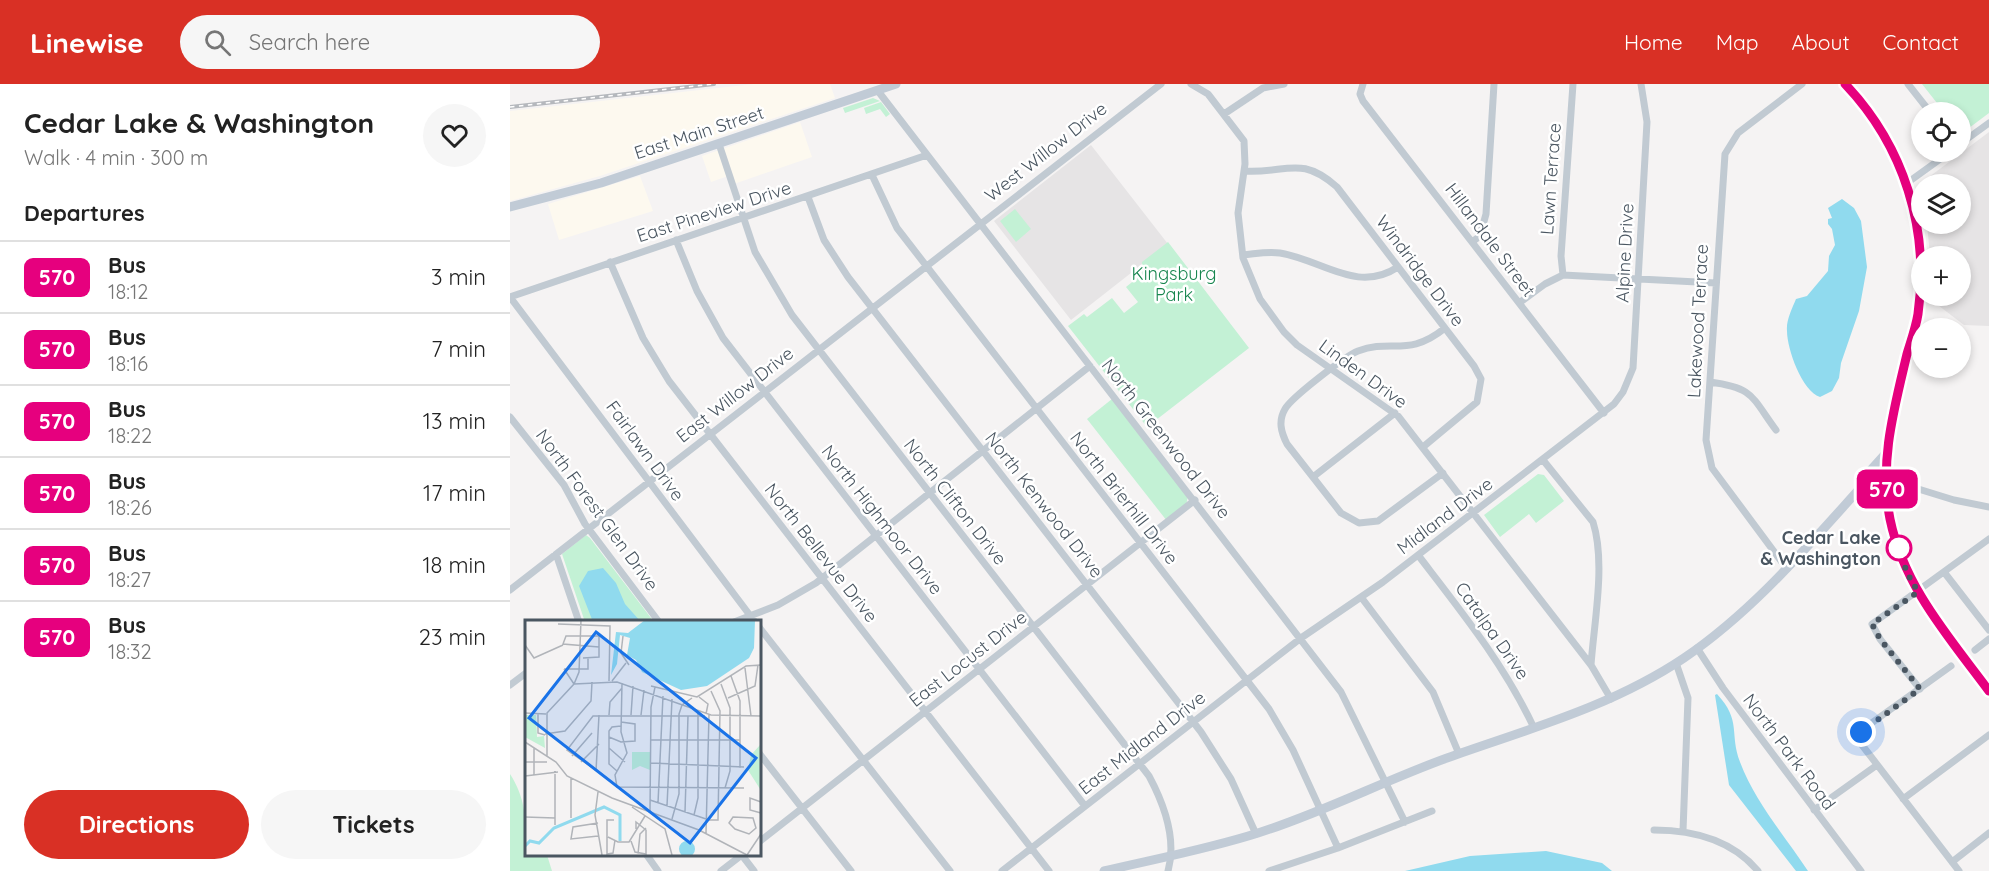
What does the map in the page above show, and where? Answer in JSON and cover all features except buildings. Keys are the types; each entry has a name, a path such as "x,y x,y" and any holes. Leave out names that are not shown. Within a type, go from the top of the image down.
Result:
{"main road":[{"name":"East Main Street","path":"510,207 601,183 897,84"},
{"path":"1845,84 1875,121 1907,183 1920,239 1918,315 1893,409 1887,452 1886,479 1890,520 1907,573 1928,610 1989,691"},
{"path":"1104,871 1256,834 1385,780 1534,728 1611,699 1648,681 1697,648 1758,599 1862,486 1869,472 1887,452"},
{"path":"1862,486 1886,479"}],"street":[{"name":"West Willow Drive","path":"980,224 1161,84"},
{"name":"Linden Drive","path":"1191,84 1208,94 1244,141 1246,152 1238,213 1243,255 1260,299 1297,345 1395,413 1591,665 1611,699"},
{"path":"1224,114 1264,86 1284,84"},
{"name":"Hillandale Street","path":"1363,84 1360,94 1363,101 1604,413"},
{"path":"1472,242 1480,236 1486,214 1494,84"},
{"name":"Lawn Terrace","path":"1563,275 1561,256 1573,84"},
{"name":"Lakewood Terrace","path":"1787,569 1712,468 1706,440 1725,154 1738,133 1802,84"},
{"path":"1908,84 1922,102"},
{"name":"Alpine Drive","path":"1604,413 1623,392 1633,368 1647,122 1641,85"},
{"name":"North Greenwood Drive","path":"878,91 1341,692 1405,822"},
{"path":"1971,136 1989,123"},
{"name":"North Clifton Drive","path":"718,144 755,252 792,315 1140,764 1160,796 1171,842 1168,871"},
{"name":"East Pineview Drive","path":"510,297 927,155"},
{"path":"1907,183 1936,162"},
{"name":"Windridge Drive","path":"1244,171 1266,172 1289,166 1301,166 1326,178 1337,187 1474,366 1481,379 1481,392 1471,409 1423,447"},
{"name":"North Brierhill Drive","path":"872,175 897,228 1246,681 1284,734 1338,848"},
{"name":"North Kenwood Drive","path":"808,197 824,240 848,277 1193,722 1231,779 1256,834"},
{"name":"East Willow Drive","path":"510,590 980,224"},
{"name":"North Highmoor Drive","path":"676,240 708,312 723,338 1085,806"},
{"path":"1243,255 1280,253 1368,279 1386,276 1398,267"},
{"name":"North Bellevue Drive","path":"610,262 654,359 1049,871"},
{"path":"1519,303 1545,284 1563,275 1716,283"},
{"name":"Fairlawn Drive","path":"510,297 753,619"},
{"path":"1443,472 1387,516 1369,524 1348,519 1287,444 1281,431 1281,421 1289,402 1356,352 1414,346 1432,338 1445,328"},
{"path":"753,619 797,595 876,537 1090,366"},
{"path":"1710,382 1738,386 1745,390 1776,430"},
{"path":"1313,477 1395,413"},
{"name":"Midland Drive","path":"1301,638 1418,555 1604,413"},
{"name":"North Forest Glen Drive","path":"510,417 564,484 588,529 657,620"},
{"path":"1543,460 1593,522 1597,535 1598,564 1591,665"},
{"path":"1886,479 1954,500 1989,507"},
{"name":"East Locust Drive","path":"760,841 1195,500"},
{"path":"1920,689 1880,639 1872,624 1989,539"},
{"path":"555,554 578,620"},
{"name":"Catalpa Drive","path":"1418,555 1499,662 1517,692 1534,728"},
{"path":"1944,572 1989,630"},
{"path":"1361,597 1433,692 1459,754"},
{"path":"760,628 950,871"},
{"name":"East Midland Drive","path":"1002,871 1301,638"},
{"path":"1975,650 1989,639"},
{"name":"North Park Road","path":"1697,648 1723,688 1861,871"},
{"path":"1676,663 1688,698 1683,831"},
{"path":"1951,666 1866,727 1859,736 1862,745 1959,871"},
{"path":"510,686 525,674"},
{"path":"1903,799 1989,735"},
{"path":"760,754 850,871"},
{"path":"1814,810 1877,765"},
{"path":"1269,871 1338,848 1432,811"},
{"path":"1654,830 1683,831 1719,842 1739,854 1758,871"},
{"path":"1952,862 1989,833"},
{"path":"647,856 658,871"},
{"path":"721,871 741,856"},
{"path":"743,856 754,871"}],"shaded area":[{"path":"754,84 830,84 835,98 600,176 510,201 510,111"},
{"path":"800,122 812,157 734,184 731,175 711,182 702,156"},
{"path":"1989,132 1989,326 1971,325 1971,318 1955,318 1939,306 1971,306 1971,246 1929,246 1928,234 1971,234 1971,174 1933,174 1949,162 1971,162 1971,146"},
{"path":"1091,145 1168,244 1071,320 994,221"},
{"path":"640,176 653,211 559,240 548,204"}],"green space":[{"path":"1922,84 1989,84 1989,113 1971,126 1971,102 1936,102"},
{"path":"873,98 880,101 845,113 843,108"},
{"path":"881,102 890,114 886,117 880,109 866,114 864,108"},
{"path":"1015,209 1031,229 1016,242 1000,221"},
{"name":"Kingsburg Park","path":"1168,242 1249,348 1147,427 1068,326 1084,314 1087,317 1112,298 1124,313 1138,302 1126,287 1142,274 1142,262"},
{"path":"1112,399 1188,496 1186,506 1167,521 1087,419"},
{"path":"1538,474 1544,475 1564,501 1536,523 1529,514 1500,537 1484,515"},
{"path":"586,535 652,620 584,620 562,554"},
{"path":"510,774 523,803 525,856 547,856 552,871 510,871"}],"water":[{"path":"1842,199 1854,208 1861,221 1867,267 1859,311 1841,363 1839,378 1832,391 1820,397 1807,387 1797,368 1790,348 1787,327 1796,299 1807,296 1828,271 1829,256 1835,245 1832,229 1828,224 1828,219 1832,218 1828,208"},
{"path":"603,568 616,583 625,604 639,620 592,620 579,586 588,571"},
{"path":"1717,694 1730,712 1737,752 1746,777 1762,805 1808,871 1796,871 1729,785 1715,695"},
{"path":"1546,851 1602,863 1612,871 1405,871 1470,856"}],"railway":[{"path":"510,107 714,84"}],"bus line":[{"name":"570","path":"1845,84 1875,121 1891,148 1909,188 1920,239 1918,315 1887,437 1886,479 1890,520 1907,573 1928,610 1989,691"}],"place":[{"name":"Cedar Lake & Washington","path":"1899,548"}],"route":[{"path":"1861,732 1920,689 1880,639 1872,624 1918,592 1907,573 1899,548"}]}
